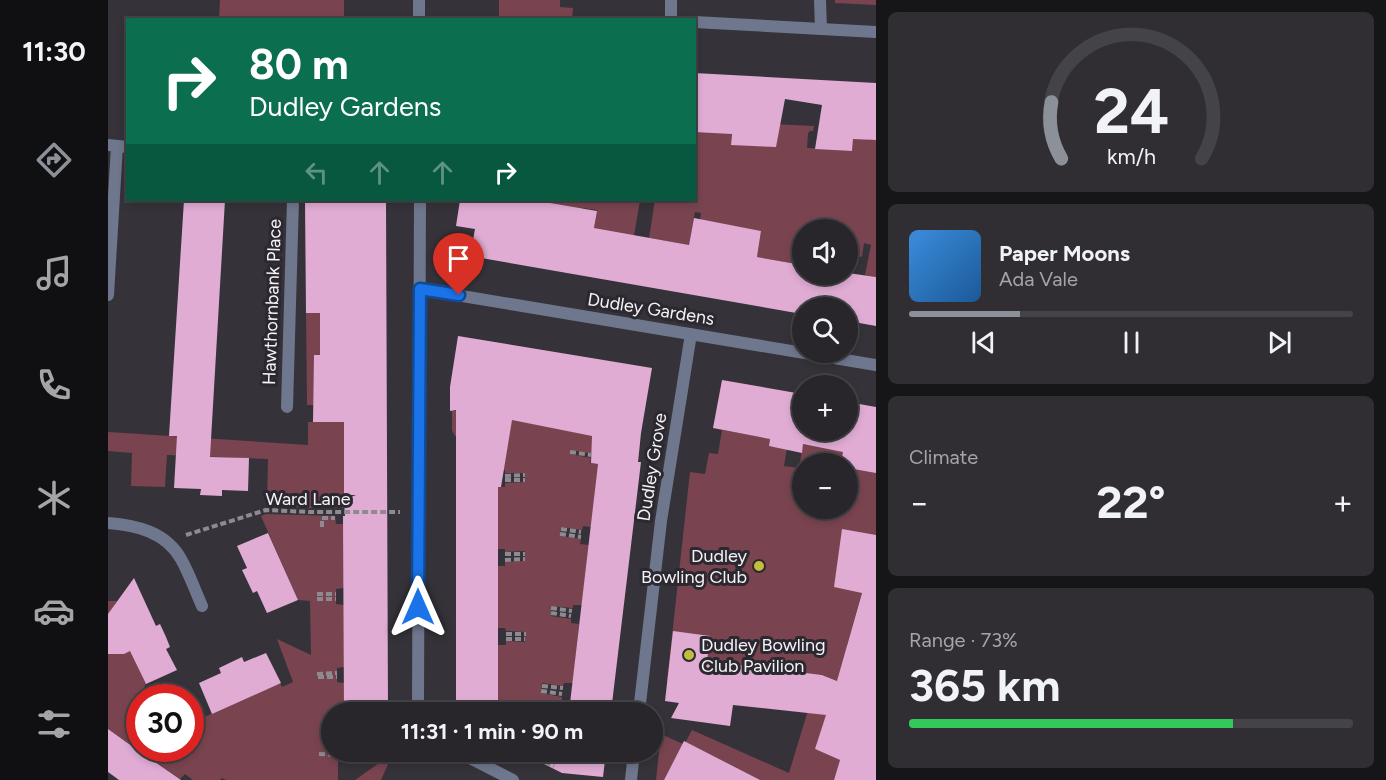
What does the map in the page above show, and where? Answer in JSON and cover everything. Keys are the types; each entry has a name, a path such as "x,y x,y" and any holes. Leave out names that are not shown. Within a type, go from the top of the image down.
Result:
{"street":[{"path":"419,0 419,18"},
{"path":"670,0 671,18"},
{"path":"820,0 821,29"},
{"path":"696,22 876,32"},
{"path":"108,295 118,146"},
{"name":"Hawthornbank Place","path":"287,407 293,201"},
{"path":"418,702 420,201"},
{"name":"Dudley Gardens","path":"420,289 876,365"},
{"name":"Dudley Grove","path":"640,702 661,521 691,334"},
{"path":"108,523 123,524 145,530 166,542 181,558 202,606"},
{"path":"478,762 513,780"},
{"path":"631,780 633,762"}],"path":[{"path":"570,452 591,455"},
{"path":"505,478 525,478"},
{"name":"Ward Lane","path":"166,542 266,510 419,512"},
{"path":"322,527 322,518 335,518"},
{"path":"560,532 581,535"},
{"path":"505,557 525,557"},
{"path":"317,597 336,597"},
{"path":"551,611 572,614"},
{"path":"506,636 526,637"},
{"path":"318,675 337,675"},
{"path":"542,688 563,691"},
{"path":"546,762 554,766"}],"shaded area":[{"path":"220,0 344,0 344,18 219,18"},
{"path":"499,0 560,0 560,7 573,8 572,18 499,18"},
{"path":"835,0 876,0 876,5 835,3"},
{"path":"839,83 836,150 852,151 853,128 869,129 869,140 876,140 876,277 865,275 871,245 864,243 862,257 858,256 858,219 792,219 792,263 757,257 761,231 700,220 701,213 695,212 689,245 649,238 655,201 696,201 696,132 732,130 731,144 776,147 776,131 771,124 814,126 813,131 808,133 807,148 824,149"},
{"path":"545,201 640,201 634,236 594,229 597,210 583,208 580,226 541,220"},
{"path":"306,313 320,313 320,322 338,322 338,405 307,405"},
{"path":"516,394 549,427 640,443 638,462 571,450 570,454 591,458 590,463 598,464 591,527 583,526 582,530 561,527 560,536 581,539 580,544 589,545 582,605 573,605 573,608 551,606 551,616 571,619 571,623 579,624 573,683 564,683 563,686 542,683 541,693 562,697 562,702 498,702 498,645 506,645 506,641 525,642 525,632 498,628 497,566 505,566 505,562 525,561 525,551 505,552 505,549 497,549 497,487 505,487 505,483 525,482 525,473 505,473 505,470 497,470 497,436 455,436 452,430 452,410 459,412"},
{"path":"308,422 344,422 344,508 267,505 268,459 167,455 165,487 131,486 132,453 108,451 108,432 308,445"},
{"path":"722,430 770,438 769,446 774,447 788,442 784,466 792,467 792,519 858,519 859,454 876,470 876,543 847,645 862,691 820,674 817,682 857,708 815,749 840,760 834,780 747,780 684,745 692,730 789,773 809,707 803,706 807,673 737,665 733,697 698,685 667,682 690,472 705,474 709,453 718,454"},
{"path":"803,444 844,451 844,453 802,453"},
{"path":"266,514 335,516 336,524 344,524 344,588 336,589 336,604 344,605 344,667 337,668 337,682 344,683 344,702 321,702 321,762 338,762 338,780 226,780 222,778 220,780 193,780 185,774 180,779 156,762 204,762 204,717 280,683 282,687 293,682 277,639 311,655 310,601 298,600 261,516"},
{"path":"108,601 117,601 111,610 146,684 126,684 126,742 108,729"},
{"path":"663,735 683,744 664,780 656,780 658,762 663,762"},
{"path":"381,762 389,762 381,780 355,780"}],"building":[{"path":"696,73 876,83 876,140 853,139 852,151 815,149 822,105 785,99 776,147 731,145 732,134 696,132"},
{"path":"184,201 225,201 210,457 249,458 248,491 222,490 222,496 200,495 201,489 174,488 177,436 169,436"},
{"path":"305,201 386,201 388,702 344,702 343,516 345,516 344,500 356,495 344,495 344,422 313,422 314,355 320,355 320,313 306,313"},
{"path":"460,201 544,201 597,211 594,228 689,245 694,218 761,231 757,257 792,263 792,285 858,285 858,274 876,277 876,326 858,323 858,297 792,297 792,312 470,256 475,229 456,226"},
{"path":"458,336 652,368 641,433 638,462 641,462 612,702 570,702 598,464 591,463 592,436 512,420 501,487 498,487 498,702 456,702 456,410 450,411 450,387"},
{"path":"722,380 792,392 792,441 858,441 858,404 876,407 876,473 858,470 858,453 843,453 803,444 802,453 769,446 770,439 713,428"},
{"path":"842,529 876,535 876,780 834,780 840,760 815,749 826,715 733,705 730,726 671,718 679,703 665,701 673,631 710,636 707,661 822,675 837,681 862,593 834,587"},
{"path":"268,533 298,600 267,613 257,591 253,593 242,570 247,568 237,546"},
{"path":"134,578 156,626 160,624 170,647 166,649 177,670 146,684 130,651 124,654 108,654 108,614"},
{"path":"266,653 281,683 212,714 204,695 204,684 199,683 221,673 219,668 242,657 244,662"},
{"path":"108,729 126,742 126,762 155,762 181,780 119,780 108,772"},
{"path":"684,741 760,780 664,780"},
{"path":"540,762 605,762 603,777 562,773"}],"place":[{"name":"Dudley Bowling Club","path":"759,566"},
{"name":"Dudley Bowling Club Pavilion","path":"689,655"}],"route":[{"path":"418,607 420,289 459,295"}]}
